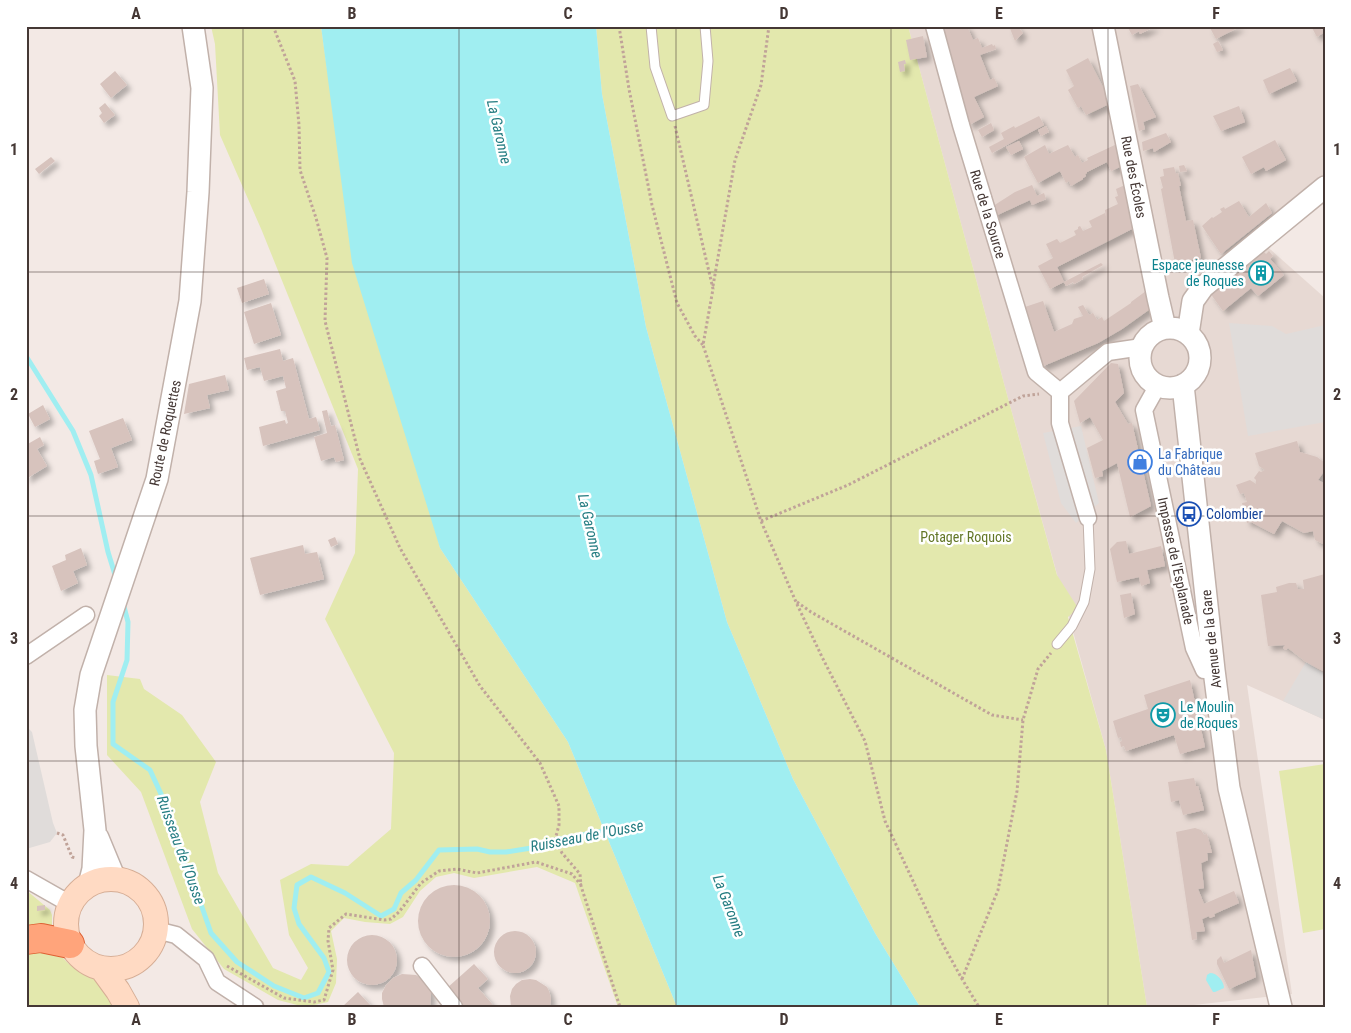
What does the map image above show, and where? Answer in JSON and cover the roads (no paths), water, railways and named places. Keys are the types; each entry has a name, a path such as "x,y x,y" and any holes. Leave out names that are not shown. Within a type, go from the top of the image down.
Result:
{"highway":[{"path":"26,940 41,938 70,944"}],"main road":[{"path":"115,879 130,883 142,891 151,903 156,917 156,930 151,945 142,957 131,965 117,970 102,969 89,964 78,956 70,944 66,930 66,916 70,904 79,892 89,885 102,880 115,879"},
{"path":"131,965 132,1007"},
{"path":"102,969 118,990 127,1007"}],"street":[{"name":"Route de Roquettes","path":"89,885 93,869 95,830 86,746 85,710 91,674 157,479 190,301 198,192 202,88 193,26"},
{"name":"Rue de la Source","path":"934,26 961,125 1036,372 1060,392"},
{"name":"Rue des Écoles","path":"1104,26 1165,328"},
{"path":"1188,334 1193,301 1203,287 1325,187"},
{"path":"1165,328 1180,329 1188,334 1195,340 1200,357 1199,367 1192,379 1173,389 1148,380 1142,370 1140,360 1142,347 1154,331 1165,328"},
{"path":"1088,518 1060,423 1060,392 1108,352 1142,347"},
{"name":"Impasse de l'Esplanade","path":"1158,385 1144,410 1194,648 1204,670 1214,670"},
{"name":"Avenue de la Gare","path":"1183,385 1214,670 1229,788 1282,1007"},
{"path":"26,656 86,615"},
{"name":"Route de Roquettes","path":"95,830 115,879"},
{"path":"26,879 70,904"},
{"path":"156,930 176,935 206,959 217,982 255,1007"},
{"path":"422,966 454,1007"}],"lane":[{"path":"651,26 655,67 672,116 704,105 708,61 705,26"},
{"path":"1057,644 1072,626 1084,602 1090,569 1088,518"}],"water":[{"name":"La Garonne","path":"321,26 596,26 602,94 646,327 727,622 793,779 875,933 920,1007 677,1007 568,742 440,548 352,263"},
{"path":"1210,973 1220,978 1224,988 1213,992 1206,980 1207,975"}],"waterway":[{"name":"Ruisseau de l'Ousse","path":"26,356 73,431 91,475 108,552 116,578"},
{"name":"Ruisseau de l'Ousse","path":"123,603 128,622 127,660 113,702 113,744 150,770 167,807 176,832 179,854 196,890 211,933 237,962 274,986 304,998 318,993 329,972 324,958 299,924 294,908 297,885 311,877 345,893 381,916 394,909 401,893 416,880 439,850 477,849 490,852 506,852 544,846 555,840 609,830"}],"place":[{"name":"Espace jeunesse de Roques","path":"1261,273"},
{"name":"La Fabrique du Château","path":"1140,462"},
{"name":"Colombier","path":"1189,514"},
{"name":"Le Moulin de Roques","path":"1163,715"}],"park label":[{"name":"Potager Roquois","path":"966,537"}]}
